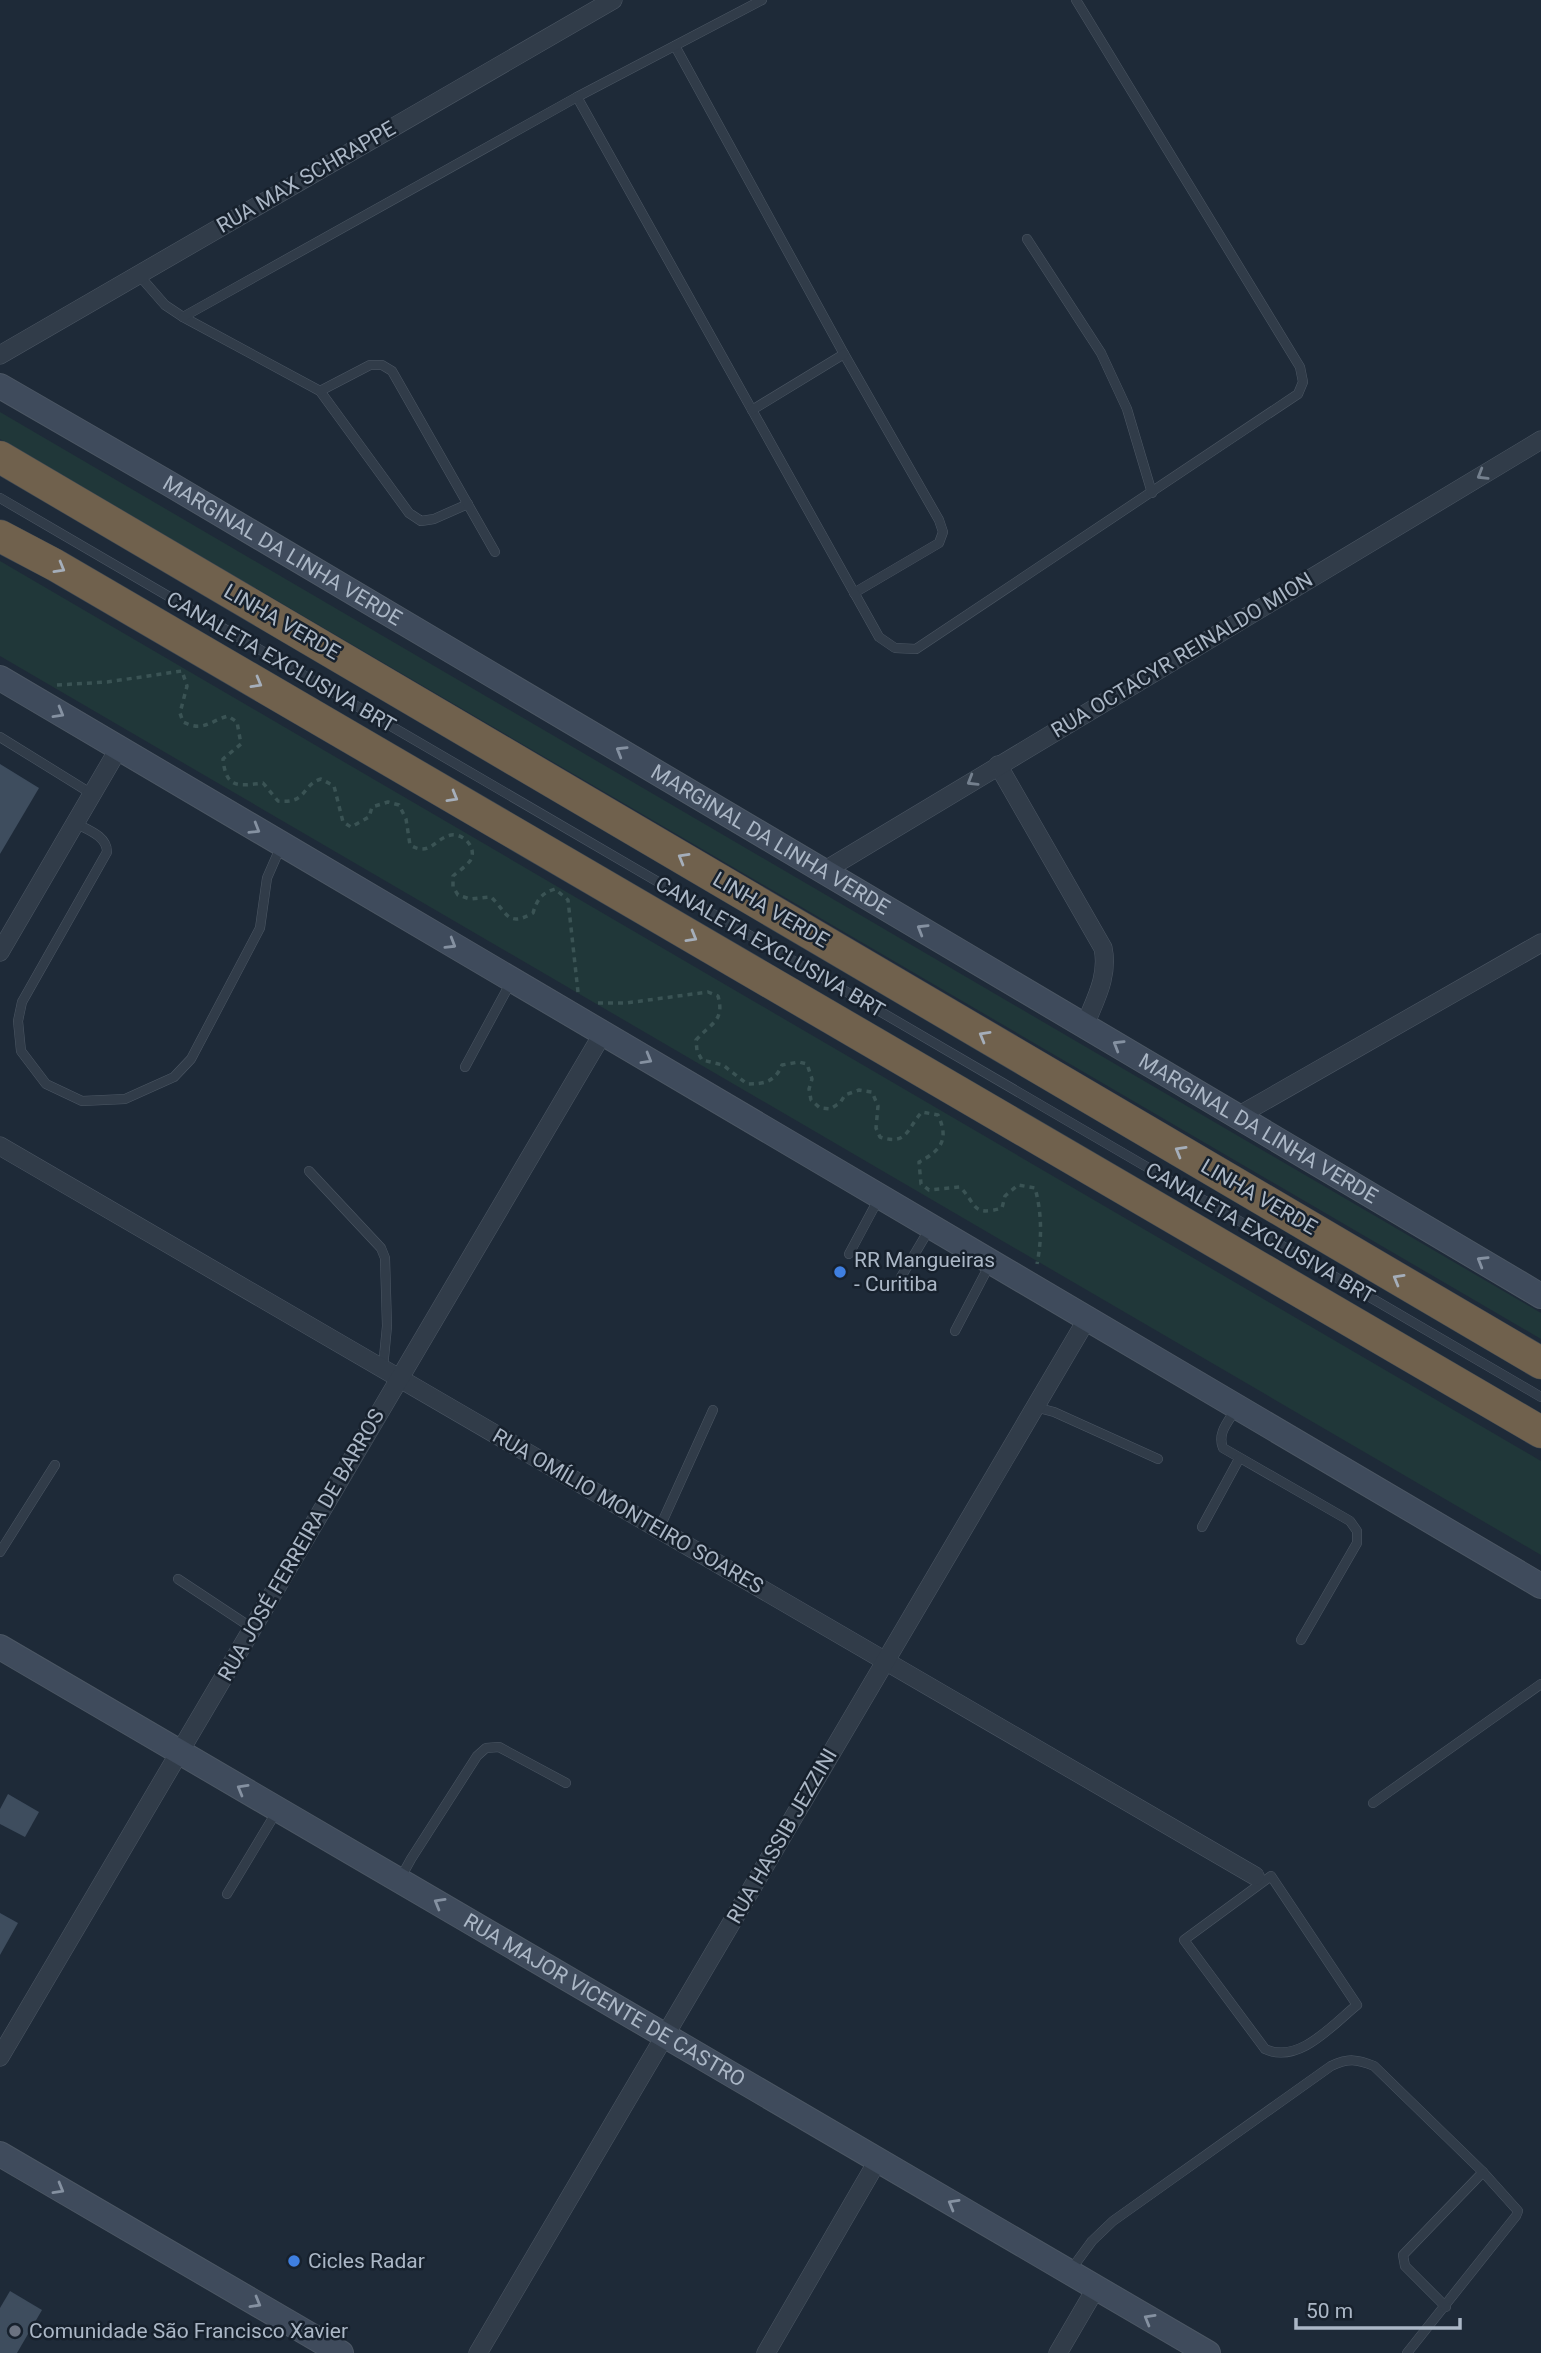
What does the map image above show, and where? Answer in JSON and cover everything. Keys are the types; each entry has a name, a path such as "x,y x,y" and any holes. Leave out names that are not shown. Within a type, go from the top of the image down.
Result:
{"highway":[{"name":"LINHA VERDE","path":"0,457 1541,1363"},
{"path":"0,536 67,572 1541,1432"}],"main road":[{"name":"MARGINAL DA LINHA VERDE","path":"0,386 1541,1296"},
{"path":"0,678 1541,1586"},
{"name":"RUA MAJOR VICENTE DE CASTRO","path":"0,1647 1208,2353"},
{"path":"0,2154 341,2353"}],"street":[{"name":"RUA MAX SCHRAPPE","path":"0,355 613,0"},
{"name":"RUA OCTACYR REINALDO MION","path":"824,871 1541,440"},
{"path":"0,952 119,748"},
{"path":"998,765 1103,948 1106,962 1104,977 1084,1025"},
{"path":"1238,1116 1541,943"},
{"name":"RUA JOSÉ FERREIRA DE BARROS","path":"0,2057 603,1033"},
{"name":"RUA OMÍLIO MONTEIRO SOARES","path":"0,1146 1259,1879"},
{"name":"RUA HASSIB JEZZINI","path":"478,2353 1087,1319"},
{"path":"766,2353 878,2160"},
{"path":"1058,2353 1096,2288"}],"lane":[{"path":"183,317 577,97 762,0"},
{"path":"577,97 879,637 895,648 916,649 1152,494 1298,394 1303,382 1300,367 1076,0"},
{"path":"675,46 844,354 939,520 943,532 939,543 854,593"},
{"path":"1027,239 1101,353 1127,409 1152,494"},
{"path":"138,274 165,304 183,317 320,391 409,513 421,521 434,519 468,504"},
{"path":"752,410 844,354"},
{"path":"320,391 370,365 382,366 392,371 495,552"},
{"name":"CANALETA EXCLUSIVA BRT","path":"0,498 1541,1397"},
{"path":"0,737 92,794"},
{"path":"75,823 103,840 107,845 107,852 22,1002 18,1021 21,1051 46,1084 82,1101 125,1099 174,1077 191,1059 260,928 267,878 282,844"},
{"path":"465,1067 512,980"},
{"path":"309,1171 381,1248 385,1258 387,1326 383,1368"},
{"path":"849,1254 880,1197"},
{"path":"901,1277 931,1227"},
{"path":"955,1331 991,1262"},
{"path":"1035,1407 1054,1412 1158,1459"},
{"path":"1237,1408 1221,1433 1220,1442 1223,1448 1350,1521 1357,1531 1357,1544 1301,1640"},
{"path":"659,1529 713,1410"},
{"path":"1202,1527 1239,1459"},
{"path":"0,1552 55,1465"},
{"path":"178,1579 252,1628"},
{"path":"1373,1803 1541,1684"},
{"path":"400,1880 477,1756 486,1748 499,1746 566,1783"},
{"path":"227,1894 278,1810"},
{"path":"1271,1876 1357,2004 1307,2046 1295,2050 1273,2052 1265,2049 1184,1940 1259,1879 1271,1876"},
{"path":"1069,2272 1092,2241 1113,2221 1320,2074 1345,2059 1359,2060 1374,2066 1483,2172 1518,2211 1446,2307 1407,2353"},
{"path":"1446,2307 1405,2266 1403,2255 1483,2172"}],"path":[{"path":"46,685 107,682 182,671 187,685 180,713 183,722 195,728 203,727 228,716 237,722 241,744 223,758 224,770 231,782 239,786 263,783 278,801 291,802 315,780 321,779 334,786 343,822 351,827 369,817 372,807 388,802 399,804 406,819 410,845 417,849 430,848 450,835 460,836 469,842 471,860 453,876 453,887 458,895 470,899 491,897 512,920 523,919 533,913 543,893 555,889 568,900 579,1002"},
{"path":"591,1003 626,1003 708,992 718,996 722,1010 717,1021 707,1027 696,1040 697,1051 702,1060 723,1065 747,1084 769,1082 778,1074 782,1065 799,1062 807,1065 812,1079 809,1089 811,1100 820,1108 830,1109 840,1103 845,1095 859,1090 872,1092 878,1106 876,1128 880,1137 902,1138 911,1130 914,1120 922,1112 938,1115 944,1128 944,1138 932,1155 919,1162 921,1184 929,1190 960,1187 968,1195 971,1205 977,1210 989,1212 1002,1208 1005,1196 1018,1185 1034,1188 1040,1205 1041,1244 1036,1269"}],"green space":[{"path":"0,412 1541,1313 1541,1339 0,439"},
{"path":"0,561 1541,1461 1541,1555 0,656"}],"building":[{"path":"0,764 39,788 0,854"},
{"path":"8,1794 39,1812 25,1837 0,1824 0,1809"},
{"path":"0,1913 18,1923 0,1955"},
{"name":"Comunidade São Francisco Xavier","path":"10,2291 42,2310 17,2353 0,2353 0,2308"}],"place":[{"name":"RR Mangueiras - Curitiba","path":"840,1272"},
{"name":"Cicles Radar","path":"294,2261"},
{"name":"Comunidade São Francisco Xavier","path":"15,2331"}]}
